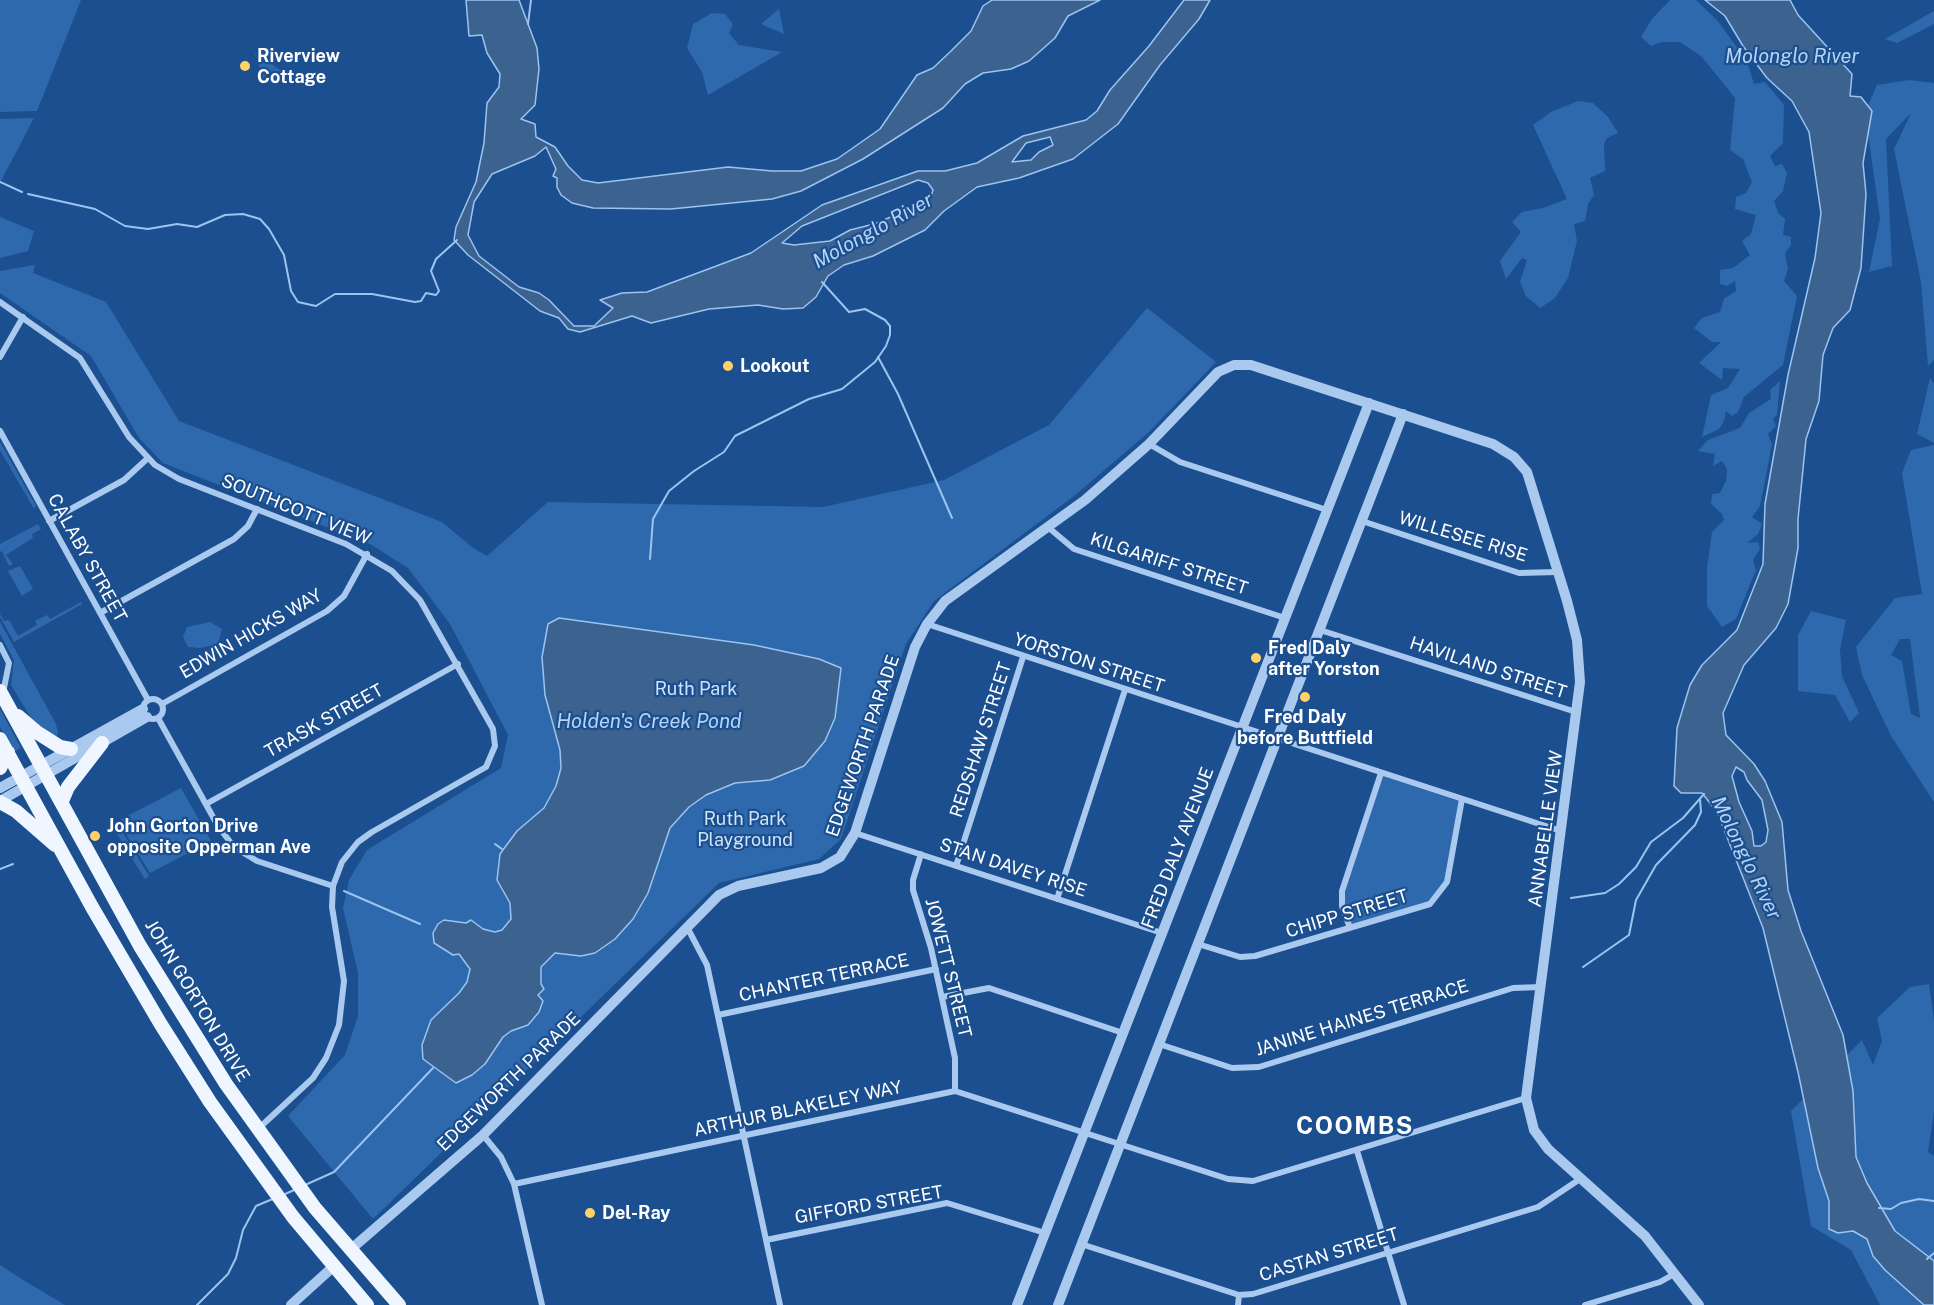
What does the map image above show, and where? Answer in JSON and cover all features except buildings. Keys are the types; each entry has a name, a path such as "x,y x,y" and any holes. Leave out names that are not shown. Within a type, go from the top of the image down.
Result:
{"main road":[{"name":"JOHN GORTON DRIVE","path":"1,693 140,946 188,1026 257,1130 315,1208 399,1305"},
{"path":"9,708 38,733 60,747 71,749"},
{"path":"0,739 160,1023 221,1118 293,1217 366,1305"},
{"path":"62,801 68,787 102,743"},
{"path":"0,768 8,753"},
{"path":"0,802 16,811 61,850"}],"street":[{"name":"SOUTHCOTT VIEW","path":"0,302 80,358 127,435 148,458 173,476 367,554 392,571 420,600 493,729 495,746 492,757 477,774 358,842 342,862 333,886 332,907 344,981 339,1025 326,1058 313,1078 257,1130"},
{"path":"0,357 23,317"},
{"name":"EDGEWORTH PARADE","path":"350,1250 483,1135 719,895 729,890 809,872 832,863 845,850 855,833 915,647 927,624 945,601 1049,528 1149,444 1218,372 1234,365 1251,365 1369,403"},
{"name":"ANNABELLE VIEW","path":"1369,403 1493,444 1514,457 1527,472 1577,640 1581,682 1526,1098 1534,1130 1548,1149 1645,1236 1699,1305"},
{"name":"FRED DALY AVENUE","path":"1017,1305 1369,403"},
{"path":"1058,1305 1403,414"},
{"name":"CALABY STREET","path":"0,431 100,613 149,711 228,840 249,857 333,886"},
{"path":"1149,444 1180,462 1327,510"},
{"path":"49,521 124,480 148,458"},
{"path":"100,613 234,539 248,526 257,509"},
{"name":"WILLESEE RISE","path":"1362,521 1519,573 1557,572"},
{"name":"KILGARIFF STREET","path":"1049,528 1074,549 1285,618"},
{"name":"EDWIN HICKS WAY","path":"162,704 327,611 344,596 367,554"},
{"name":"YORSTON STREET","path":"927,624 1562,831"},
{"name":"HAVILAND STREET","path":"1320,630 1578,712"},
{"path":"0,645 9,663 1,693"},
{"name":"REDSHAW STREET","path":"956,866 1023,657"},
{"name":"TRASK STREET","path":"206,804 458,664"},
{"path":"1058,898 1125,690"},
{"path":"0,802 24,781 102,743 149,711 154,698 162,704 163,710 149,711 71,749 44,770"},
{"path":"1350,928 1342,906 1342,891 1381,773"},
{"path":"0,788 24,781"},
{"name":"CHIPP STREET","path":"1198,944 1240,957 1256,956 1430,904 1447,882 1462,799"},
{"name":"STAN DAVEY RISE","path":"855,833 1162,933"},
{"name":"JOWETT STREET","path":"921,854 913,880 913,890 936,969 955,1058 955,1091"},
{"path":"686,926 705,959 780,1305"},
{"name":"CHANTER TERRACE","path":"718,1015 936,969"},
{"name":"JANINE HAINES TERRACE","path":"1159,1044 1232,1068 1259,1067 1513,988 1541,987"},
{"path":"942,997 989,988 1123,1033"},
{"path":"955,1091 1239,1181 1253,1181 1358,1151 1526,1098"},
{"name":"ARTHUR BLAKELEY WAY","path":"514,1184 955,1091"},
{"path":"483,1135 501,1157 514,1184 542,1305"},
{"path":"1358,1151 1404,1305"},
{"name":"CASTAN STREET","path":"1081,1244 1239,1295 1253,1294 1538,1207 1580,1179"},
{"name":"GIFFORD STREET","path":"766,1239 947,1203 1045,1233"},
{"path":"291,1305 334,1266"},
{"path":"1585,1305 1660,1282 1676,1273"},
{"path":"1238,1305 1239,1295"}],"green space":[{"path":"0,0 81,0 37,111 0,112"},
{"path":"1670,0 1696,0 1717,20 1747,61 1754,84 1765,82 1784,105 1783,143 1770,156 1775,166 1782,164 1787,173 1783,191 1774,201 1778,213 1785,219 1783,235 1791,237 1791,245 1785,253 1788,269 1784,281 1797,296 1783,365 1744,397 1738,412 1732,416 1726,411 1719,429 1702,437 1711,395 1728,388 1740,369 1723,368 1722,380 1699,363 1721,342 1712,342 1694,328 1702,318 1720,312 1724,299 1736,291 1735,281 1727,286 1720,284 1720,270 1733,268 1750,255 1742,241 1751,234 1756,215 1735,209 1736,197 1746,193 1752,182 1743,159 1730,150 1735,98 1702,57 1680,42 1662,42 1651,46 1641,37 1652,19"},
{"path":"779,9 784,34 761,24"},
{"path":"1934,11 1934,24 1897,43 1885,39"},
{"path":"712,13 725,14 733,24 729,33 739,45 782,52 708,95 702,72 687,48 693,24"},
{"path":"266,53 273,65 288,76 277,84 270,79 263,78 257,72 260,69 255,54"},
{"path":"1909,80 1934,83 1934,360 1928,366 1921,282 1894,149 1911,113 1886,139 1892,266 1869,272 1880,219 1865,112 1877,85"},
{"path":"1578,101 1593,103 1608,117 1618,133 1607,138 1604,145 1605,171 1590,178 1594,195 1588,204 1585,221 1574,224 1577,241 1568,278 1555,298 1540,308 1526,296 1520,282 1527,260 1522,258 1506,279 1500,261 1521,232 1512,222 1522,212 1543,208 1567,199 1533,125 1551,112"},
{"path":"34,118 0,183 0,119"},
{"path":"0,217 34,231 28,251 0,258"},
{"name":"Ruth Park","path":"35,265 33,273 106,302 179,421 442,522 473,548 487,556 548,502 823,507 944,480 1049,425 1147,308 1216,362 1149,432 1074,496 934,601 906,644 841,839 819,859 719,883 373,1219 288,1116 345,1055 358,1016 358,973 343,908 349,880 367,850 501,768 508,735 450,624 408,568 370,544 163,463 139,438 91,356 0,293 0,271"},
{"path":"1930,378 1934,384 1934,443 1917,434"},
{"path":"1780,381 1777,415 1773,419 1776,426 1768,434 1772,444 1760,506 1752,517 1762,524 1758,534 1747,543 1758,542 1760,549 1753,560 1756,570 1736,619 1722,627 1707,606 1707,568 1712,532 1724,520 1722,514 1711,504 1712,494 1720,493 1726,481 1727,469 1722,461 1713,466 1715,454 1698,451 1708,440 1740,428 1749,413 1771,399 1770,390"},
{"path":"0,442 36,506 34,509 0,450"},
{"path":"1934,445 1934,802 1891,736 1862,675 1856,647 1895,598 1922,594 1902,473 1911,450","holes":["1900,639 1910,639 1920,718 1911,714 1902,661 1891,655"]},
{"path":"38,524 41,529 32,534 33,538 6,555 13,564 9,566 2,551 0,552 0,544"},
{"path":"20,566 33,589 22,596 8,571"},
{"path":"81,602 82,604 14,642 0,617 0,614 4,621 9,620 18,636 37,625 35,621 47,615 50,619"},
{"path":"1811,611 1846,620 1840,649 1842,676 1859,713 1850,722 1835,695 1798,691 1798,635"},
{"path":"0,622 56,724 58,733 56,738 31,718 11,685 14,660 0,634"},
{"path":"210,622 222,629 218,644 200,648 188,647 183,637 187,627"},
{"path":"0,709 21,748 14,752 0,727"},
{"path":"1381,773 1462,799 1447,882 1430,904 1350,928 1342,906 1342,891"},
{"path":"181,788 211,841 150,873 118,821"},
{"path":"122,831 149,876 145,879 117,834"},
{"path":"1929,984 1934,1021 1934,1111 1928,1152 1934,1156 1934,1305 1880,1305 1851,1250 1811,1226 1791,1111 1862,1040 1873,1065 1882,1041 1877,1018 1910,987"},
{"path":"0,1265 20,1278 65,1305 0,1305"}],"water":[{"name":"Molonglo River","path":"466,0 519,0 537,48 539,69 535,105 521,119 535,124 536,137 555,147 568,166 582,180 598,183 728,167 801,171 837,159 880,129 917,75 933,68 971,31 983,6 992,0 1100,0 1068,16 1055,38 1029,61 1011,69 983,73 965,84 943,108 863,159 801,191 772,199 671,209 593,208 572,203 561,195 557,187 557,178 553,176 556,169 546,147 535,156 492,174 474,202 468,235 479,256 519,287 539,293 549,300 574,326 594,326 613,308 600,300 622,293 647,292 751,253 822,205 918,171 945,171 977,163 1023,136 1086,120 1097,111 1110,90 1149,46 1184,0 1210,0 1199,19 1160,65 1118,124 1073,159 1019,178 977,187 944,211 925,230 873,256 844,265 828,276 816,297 803,308 783,309 758,305 709,309 651,323 632,316 580,332 568,329 559,318 540,311 468,255 454,240 456,227 476,182 484,143 487,103 499,87 500,74 487,53 482,35 469,36","holes":["1050,137 1053,145 1039,152 1031,160 1012,162 1026,143","918,180 928,183 933,190 931,196 917,206 874,224 850,230 830,241 794,245 782,243 802,226"]},
{"name":"Molonglo River","path":"1705,0 1790,0 1798,15 1852,74 1850,96 1861,97 1872,111 1863,163 1866,194 1861,268 1850,310 1833,328 1823,355 1819,401 1806,439 1798,519 1798,548 1788,604 1776,628 1744,665 1723,713 1726,735 1754,764 1765,781 1782,822 1788,890 1801,931 1843,1035 1853,1091 1856,1157 1867,1183 1895,1231 1934,1261 1934,1305 1924,1305 1885,1270 1873,1256 1867,1239 1853,1231 1838,1233 1829,1229 1829,1201 1818,1168 1798,1072 1763,928 1717,812 1702,793 1681,793 1674,786 1677,728 1690,685 1702,665 1737,630 1763,564 1765,504 1788,375 1815,258 1821,213 1809,132 1792,101 1767,78 1743,46 1725,16","holes":["1736,767 1744,772 1747,780 1762,800 1768,830 1766,842 1761,846 1754,846 1752,831 1739,802 1732,776"]},
{"name":"Holden's Creek Pond","path":"559,618 754,645 819,659 841,668 835,718 825,741 804,766 770,780 735,783 706,795 689,807 670,828 648,893 633,919 615,939 595,953 581,956 555,953 541,967 541,984 544,989 538,995 543,1001 539,1012 528,1025 511,1031 503,1037 485,1064 472,1075 456,1083 423,1059 422,1045 431,1020 459,993 467,982 470,969 459,954 453,955 434,943 433,933 438,924 444,920 466,923 471,920 483,929 495,932 502,930 511,919 510,903 497,880 500,854 517,831 544,808 556,786 561,768 560,750 545,695 542,657 548,624"}],"waterway":[{"path":"528,24 531,0"},
{"path":"0,182 22,192"},
{"path":"28,194 95,209 125,226 148,229 177,224 197,227 225,215 243,214 260,219 269,229 284,255 291,291 298,302 316,306 335,294 372,294 415,302 421,301 426,293 436,295 439,291 431,271 436,259 457,240"},
{"path":"650,559 653,519 669,491 694,471 724,452 735,436 809,399 842,389 875,362 886,346 890,326 885,320 865,309 849,312 822,282"},
{"path":"878,357 898,394 952,518"},
{"path":"1571,898 1605,893 1619,884 1636,867 1651,842 1683,818 1704,794"},
{"path":"1583,967 1629,935 1636,900 1656,865 1695,825 1701,812 1700,799"},
{"path":"495,844 502,849"},
{"path":"0,869 13,864"},
{"path":"344,891 420,924"},
{"path":"305,1185 334,1172 433,1068"},
{"path":"283,1195 294,1190"},
{"path":"197,1305 228,1274 236,1258 243,1230 256,1206 275,1198"},
{"path":"1879,1208 1891,1209 1901,1203 1919,1199 1934,1201"},
{"path":"1927,1259 1934,1253"}],"place":[{"name":"Riverview Cottage","path":"245,66"},
{"name":"Lookout","path":"728,366"},
{"name":"Fred Daly after Yorston","path":"1256,658"},
{"name":"Fred Daly before Buttfield","path":"1305,697"},
{"name":"John Gorton Drive opposite Opperman Ave","path":"95,836"},
{"name":"Del-Ray","path":"590,1213"}],"district":[{"name":"COOMBS","path":"1355,1127"}],"park label":[{"name":"Ruth Park Playground","path":"745,829"}]}
